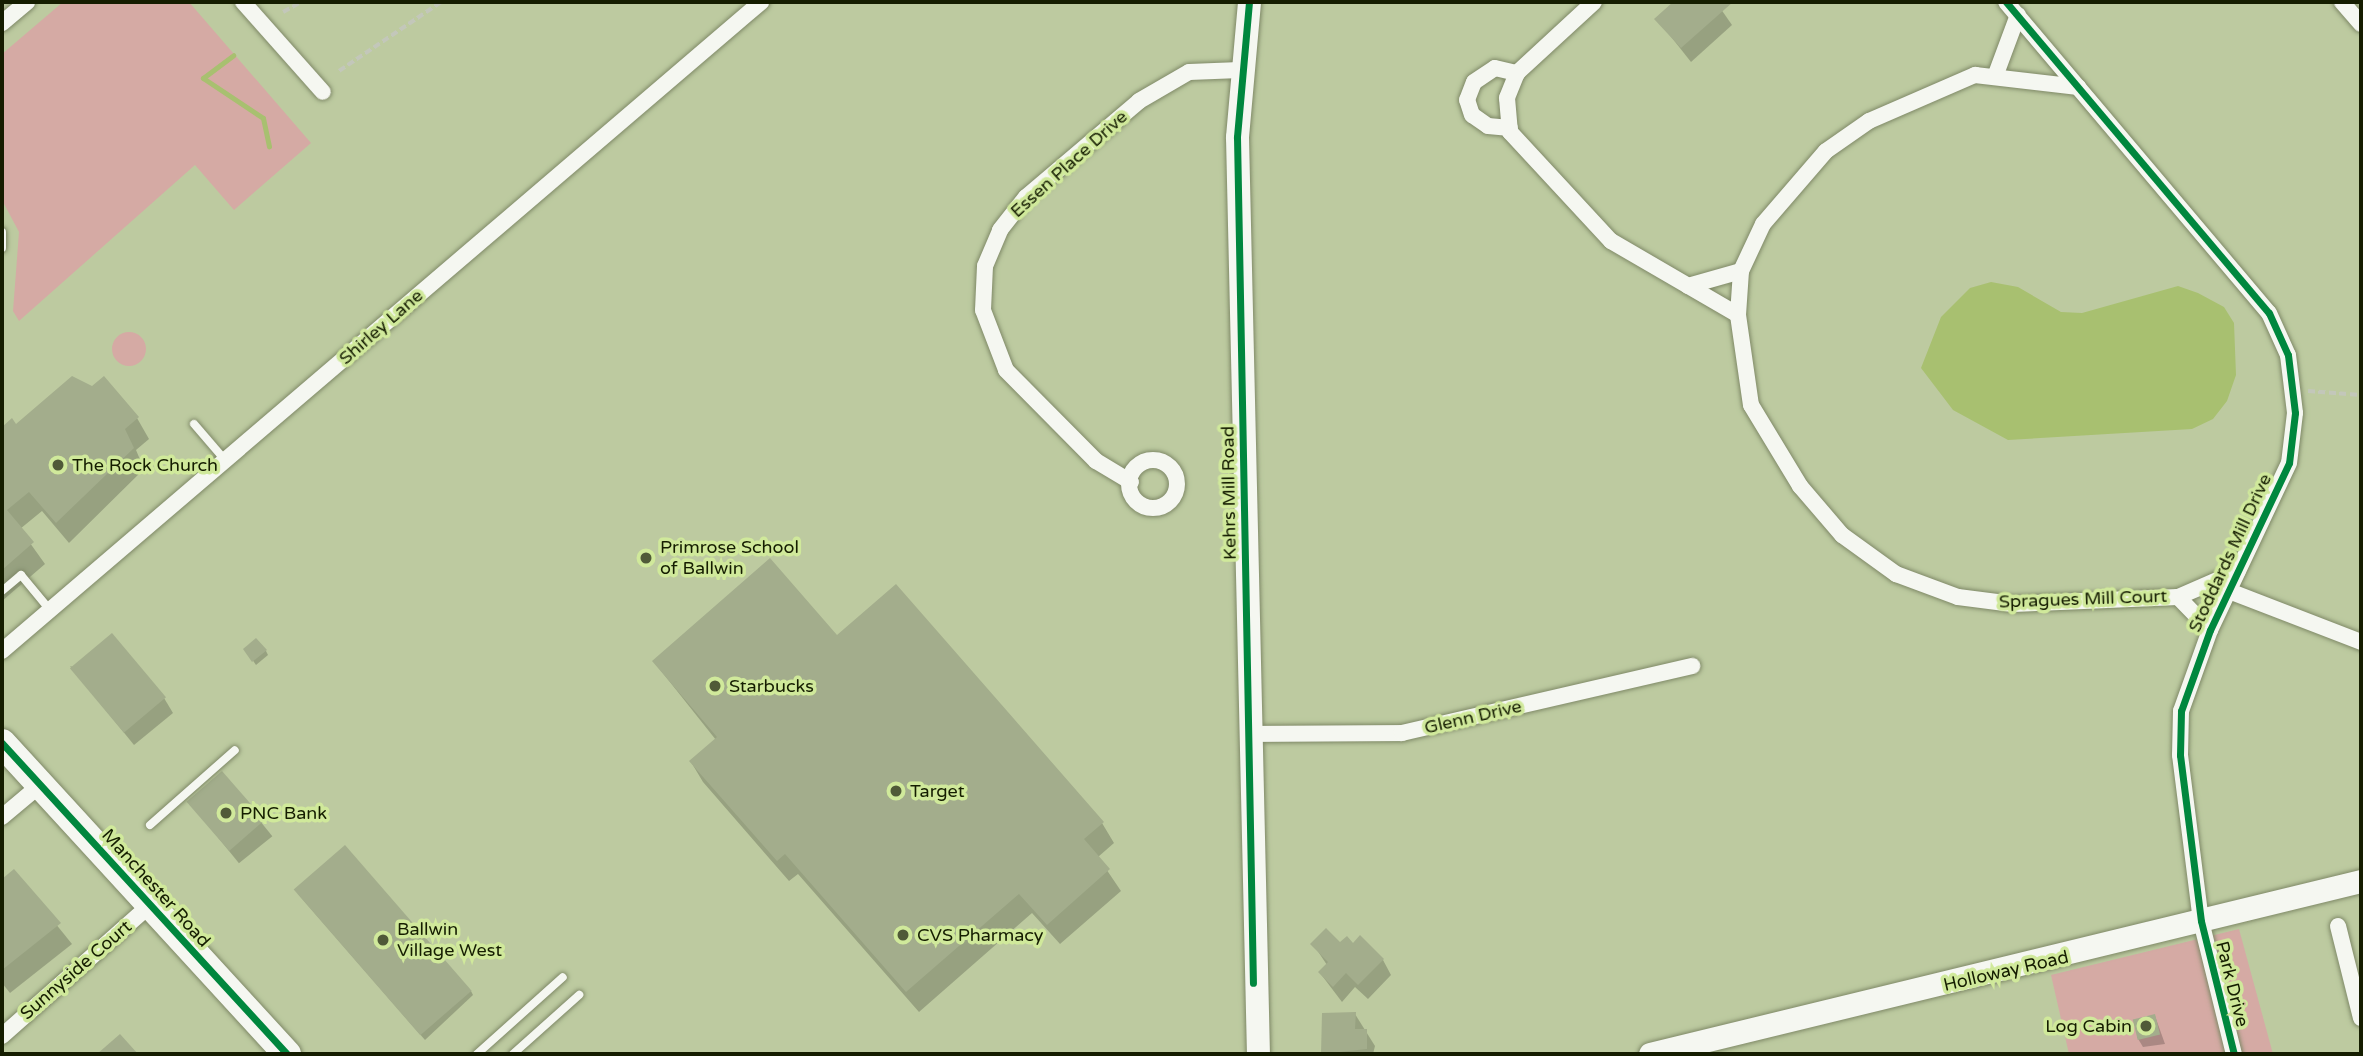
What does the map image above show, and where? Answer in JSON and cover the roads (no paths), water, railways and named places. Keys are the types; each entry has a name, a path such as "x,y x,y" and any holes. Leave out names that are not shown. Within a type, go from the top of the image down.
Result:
{"highway":[{"name":"Manchester Road","path":"2,743 287,1054"}],"street":[{"path":"2,23 27,2"},
{"path":"243,2 323,92"},
{"name":"Shirley Lane","path":"2,651 761,2"},
{"name":"Kehrs Mill Road","path":"1249,2 1240,70 1250,734 1258,1054"},
{"path":"1594,2 1517,73 1507,98 1510,128 1611,241 1738,315"},
{"name":"Stoddards Mill Drive","path":"2006,2 2269,313 2288,355 2294,392 2289,463 2210,630 2181,711 2180,755 2201,921"},
{"path":"2342,2 2361,24"},
{"path":"1996,74 2018,15"},
{"path":"1510,128 1488,126 1472,116 1467,100 1474,82 1495,68 1517,73"},
{"name":"Essen Place Drive","path":"1130,482 1096,461 1006,370 983,310 985,266 1000,230 1026,197 1139,101 1189,72 1240,70"},
{"path":"1688,286 1741,271 1763,224 1826,151 1891,108 1975,75 1996,74 2078,87"},
{"name":"Spragues Mill Court","path":"1741,271 1738,315 1744,380 1764,429 1809,499 1880,565 1928,588 1987,602 2178,597 2238,571"},
{"path":"2228,591 2361,642"},
{"name":"Spragues Mill Court","path":"2178,597 2210,630"},
{"name":"Glenn Drive","path":"1250,734 1402,733 1692,666"},
{"path":"2,817 40,785"},
{"name":"Holloway Road","path":"1650,1054 2361,881"},
{"name":"Sunnyside Court","path":"2,1036 150,905"},
{"name":"Park Drive","path":"2201,921 2234,1054"},
{"path":"2337,926 2361,1018"}],"lane":[{"path":"2,232 2,248"},
{"path":"194,424 225,460"},
{"path":"2,591 20,575 50,610"},
{"path":"150,825 235,750"},
{"path":"477,1054 564,976"},
{"path":"513,1054 579,995"}],"waterway":[{"path":"203,78 233,55"},
{"path":"203,78 263,118 269,146"}],"place":[{"name":"The Rock Church","path":"58,465"},
{"name":"Primrose School of Ballwin","path":"646,558"},
{"name":"Starbucks","path":"715,686"},
{"name":"Target","path":"896,791"},
{"name":"PNC Bank","path":"226,813"},
{"name":"CVS Pharmacy","path":"903,935"},
{"name":"Ballwin Village West","path":"383,940"},
{"name":"Log Cabin","path":"2146,1026"}]}
